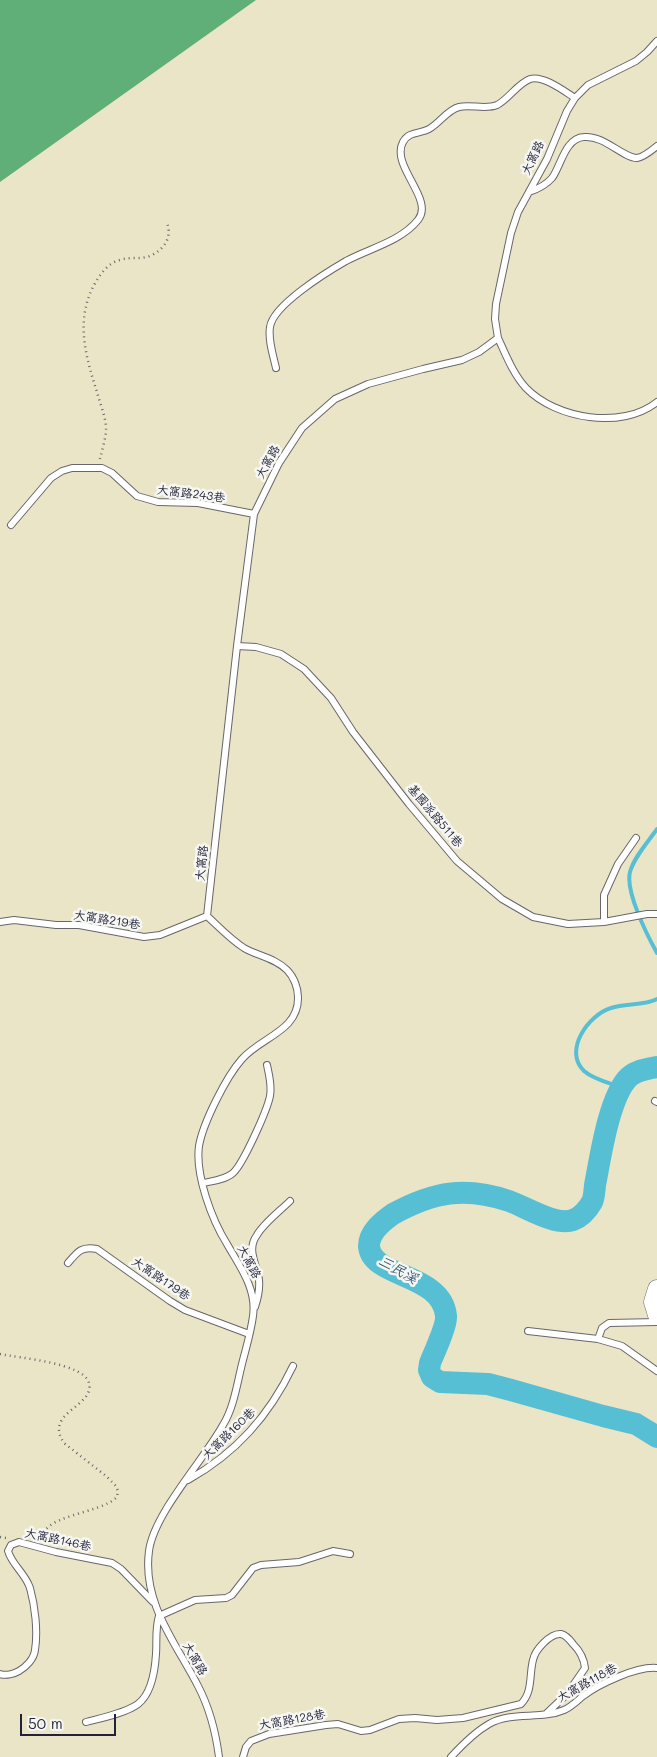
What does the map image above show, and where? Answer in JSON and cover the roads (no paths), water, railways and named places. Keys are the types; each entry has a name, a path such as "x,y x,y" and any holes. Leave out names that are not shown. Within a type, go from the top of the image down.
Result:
{"street":[{"path":"657,1289 652,1302 657,1315"}],"lane":[{"name":"大窩路","path":"218,1757 206,1705 199,1688 159,1616 148,1580 149,1550 155,1531 170,1504 225,1423 235,1392 254,1313 252,1293 242,1268 218,1226 203,1183 198,1159 200,1144 216,1100 241,1060 252,1049 284,1029 295,1016 298,1002 298,988 289,971 235,942 207,916 237,646 254,514 279,463 302,428 335,399 368,384 462,360 479,352 498,338 495,319 498,288 511,233 518,212 547,159 567,111 575,98 588,85 636,61 657,41"},
{"path":"276,368 271,344 270,326 274,315 283,305 346,261 387,243 410,228 419,218 422,211 420,202 401,159 400,149 403,141 409,135 428,130 451,110 461,106 488,107 497,105 530,79 540,80 553,85 575,98"},
{"path":"529,192 546,184 553,177 570,145 576,139 583,136 610,144 637,158 657,146"},
{"path":"498,338 512,368 524,386 546,403 591,419 638,413 648,410 657,402"},
{"name":"大窩路243巷","path":"10,525 51,478 62,471 72,468 98,468 112,473 137,496 158,502 198,503 254,514"},
{"name":"基國派路511巷","path":"237,646 256,647 281,654 304,669 330,698 353,732 409,804 457,861 502,899 533,917 568,924 604,922 657,914"},
{"path":"604,922 604,895 618,864 636,838"},
{"name":"大窩路219巷","path":"0,922 14,920 56,925 80,925 144,938 160,935 207,916"},
{"path":"203,1183 222,1179 233,1173 242,1160 270,1096 271,1081 267,1065"},
{"path":"254,1313 259,1294 258,1278 252,1258 252,1245 257,1234 290,1200"},
{"name":"大窩路179巷","path":"68,1263 77,1252 88,1248 97,1249 185,1310 249,1334"},
{"path":"598,1339 602,1328 609,1323 657,1322"},
{"path":"528,1331 598,1339 622,1346 657,1371"},
{"name":"大窩路160巷","path":"185,1482 210,1468 260,1421 284,1385 293,1366"},
{"name":"大窩路146巷","path":"0,1674 16,1673 28,1665 35,1652 35,1622 30,1587 23,1574 10,1559 8,1551 11,1545 19,1542 112,1563 121,1569 154,1603"},
{"path":"86,1722 130,1709 138,1704 145,1695 152,1678 159,1616 195,1600 226,1598 232,1595 246,1575 253,1568 261,1565 299,1562 333,1551 350,1554"},
{"name":"大窩路128巷","path":"243,1757 246,1747 251,1741 269,1734 338,1724 361,1731 370,1730 399,1719 437,1720 462,1718 521,1704 529,1693 533,1659 536,1652 554,1635 562,1634 579,1649 584,1659 585,1668 567,1694 547,1713"},
{"name":"大窩路118巷","path":"451,1757 489,1724 500,1720 566,1710 584,1695 625,1675 640,1669 657,1668"}],"waterway":[{"path":"657,829 635,861 629,880 638,913 657,953"},
{"path":"620,1087 596,1079 584,1071 578,1063 576,1054 577,1044 587,1026 602,1012 617,1006 646,1003 657,999"},
{"name":"三民溪","path":"657,1067 635,1073 622,1085 607,1125 593,1200 579,1217 573,1220 558,1220 493,1196 464,1193 449,1194 436,1196 393,1214 374,1232 369,1246 373,1256 381,1264 433,1291 442,1302 446,1320 430,1363 429,1370 432,1377 440,1382 488,1384 511,1390 636,1424 657,1437"}]}
